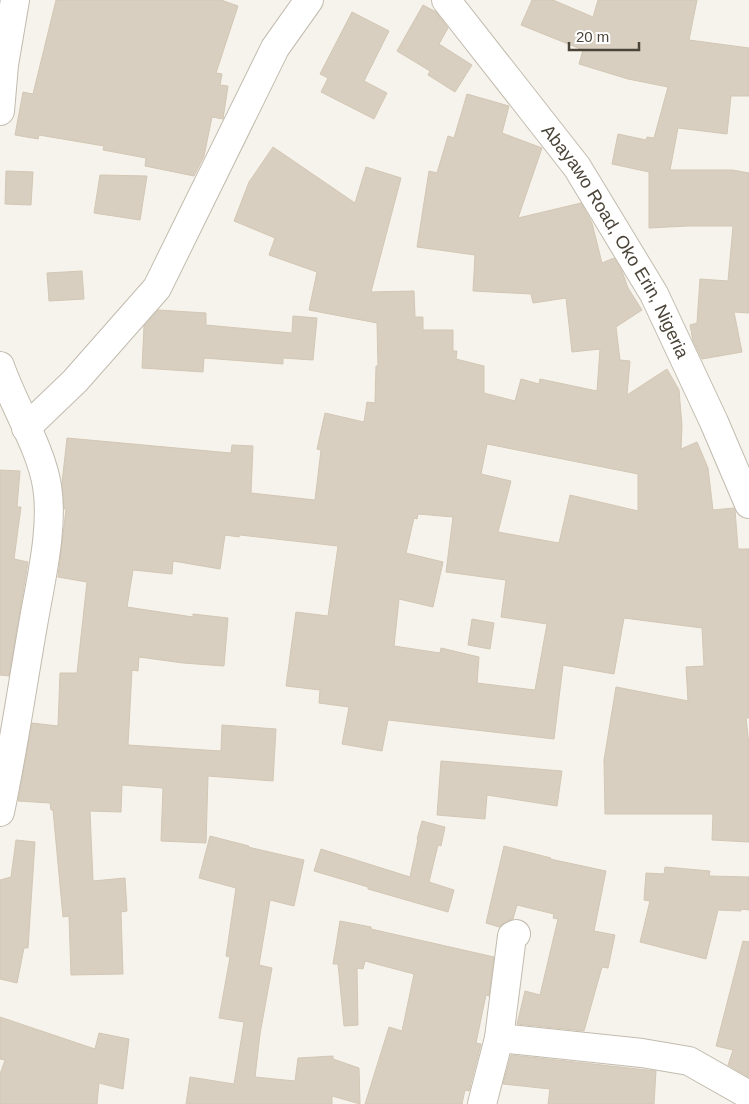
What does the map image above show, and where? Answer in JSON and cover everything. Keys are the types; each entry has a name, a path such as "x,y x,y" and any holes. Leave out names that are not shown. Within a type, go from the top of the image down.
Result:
{"street":[{"path":"0,111 2,65 16,0"},
{"path":"26,428 75,381 157,288 276,48 309,0"},
{"name":"Abayawo Road, Oko Erin, Nigeria","path":"446,0 577,167 654,294 714,422 749,504"},
{"path":"0,366 8,390 41,461 47,484 50,508 39,592 0,812"},
{"path":"482,1104 499,1038 512,936 516,934"},
{"path":"499,1038 642,1053 690,1061 749,1095"}],"building":[{"path":"56,0 221,0 238,6 216,73 222,74 220,85 228,86 223,119 212,117 204,156 194,176 145,166 146,158 103,150 104,146 39,135 38,139 15,135 23,92 33,94"},
{"path":"532,0 553,0 593,17 598,0 697,0 689,40 749,48 749,96 731,96 727,134 678,128 670,170 733,170 749,173 749,313 734,312 742,352 702,359 693,341 690,325 697,323 700,279 728,281 733,226 649,228 649,172 612,164 618,134 646,140 647,137 654,138 668,87 628,79 579,64 583,50 521,25"},
{"path":"423,5 436,12 448,28 439,44 472,65 455,92 428,75 430,71 397,51"},
{"path":"352,12 389,31 364,81 387,93 374,119 321,92 328,78 320,74"},
{"path":"467,94 509,106 502,133 542,148 518,218 581,203 592,223 602,263 614,258 622,271 628,288 642,310 616,327 620,360 630,361 627,395 667,369 679,390 682,426 681,449 697,442 708,468 713,510 734,508 735,510 738,549 749,549 749,718 746,718 749,745 749,842 712,840 713,814 605,814 604,760 616,687 688,701 686,667 704,666 702,628 624,618 614,674 563,665 554,739 388,720 382,751 342,744 349,707 319,703 320,690 286,686 296,612 328,616 338,546 225,535 220,569 173,561 172,574 133,570 127,607 193,617 193,614 228,618 224,666 139,657 138,671 132,670 128,745 221,751 222,725 276,729 273,781 208,776 206,843 161,841 163,788 122,785 121,812 90,811 93,881 125,878 127,911 121,912 123,974 71,975 69,916 63,917 53,810 51,810 50,803 18,801 32,723 58,726 60,673 77,673 87,582 58,577 66,509 64,509 62,483 67,438 231,453 232,445 253,446 251,493 315,500 321,450 317,449 325,413 364,422 367,402 375,403 376,366 378,366 377,323 309,310 317,272 269,255 275,238 234,221 249,182 273,147 355,203 366,167 401,178 371,292 414,291 415,317 423,317 423,330 453,330 453,351 457,351 456,359 484,366 484,393 515,401 521,379 539,384 540,379 597,391 600,349 572,352 566,298 533,303 531,294 473,291 475,255 417,247 429,171 437,173 448,136 454,138","holes":["487,444 638,474 638,511 570,495 559,543 498,532 511,481 481,474","418,514 453,517 446,572 506,580 501,617 547,624 535,690 477,683 479,657 441,648 440,653 394,646 399,599 433,607 443,562 406,553 414,518 417,519"]},
{"path":"6,171 33,172 31,205 5,204"},
{"path":"100,175 147,176 140,220 94,213"},
{"path":"82,271 84,299 49,301 47,273"},
{"path":"158,310 206,313 206,325 292,333 293,316 317,318 313,360 283,358 283,364 204,358 203,372 142,368 144,326"},
{"path":"0,470 20,471 17,507 21,507 14,559 28,562 9,676 0,675"},
{"path":"472,619 494,623 490,649 468,645"},
{"path":"441,761 562,771 557,806 487,795 485,819 437,815"},
{"path":"422,821 445,827 441,846 438,845 429,882 454,890 448,912 314,871 321,849 410,877"},
{"path":"210,836 304,860 294,906 270,900 259,965 272,968 260,1034 255,1077 295,1081 298,1058 333,1056 333,1059 359,1068 360,1104 332,1096 332,1104 186,1104 190,1077 234,1084 244,1022 219,1018 230,957 226,956 236,888 199,878"},
{"path":"16,840 35,842 28,948 24,948 17,983 0,979 0,880 11,877"},
{"path":"504,846 550,859 606,871 594,931 615,935 608,968 602,967 584,1031 517,1024 525,991 540,995 558,919 553,918 554,914 517,905 513,919 499,927 486,923"},
{"path":"665,867 710,871 709,876 749,877 749,910 718,910 706,959 640,942 650,901 644,900 646,873 664,874"},
{"path":"340,921 494,957 489,996 486,995 476,1043 481,1044 469,1091 465,1090 462,1104 365,1104 389,1027 402,1031 414,974 365,961 363,969 357,968 358,1025 344,1026 338,964 333,964"},
{"path":"743,941 749,942 749,1077 728,1065 733,1050 716,1046"},
{"path":"0,1017 95,1049 99,1033 129,1039 123,1089 99,1083 97,1104 0,1104 0,1074 5,1060 0,1059"},
{"path":"511,1055 656,1071 654,1104 548,1104 550,1089 503,1084"}]}
